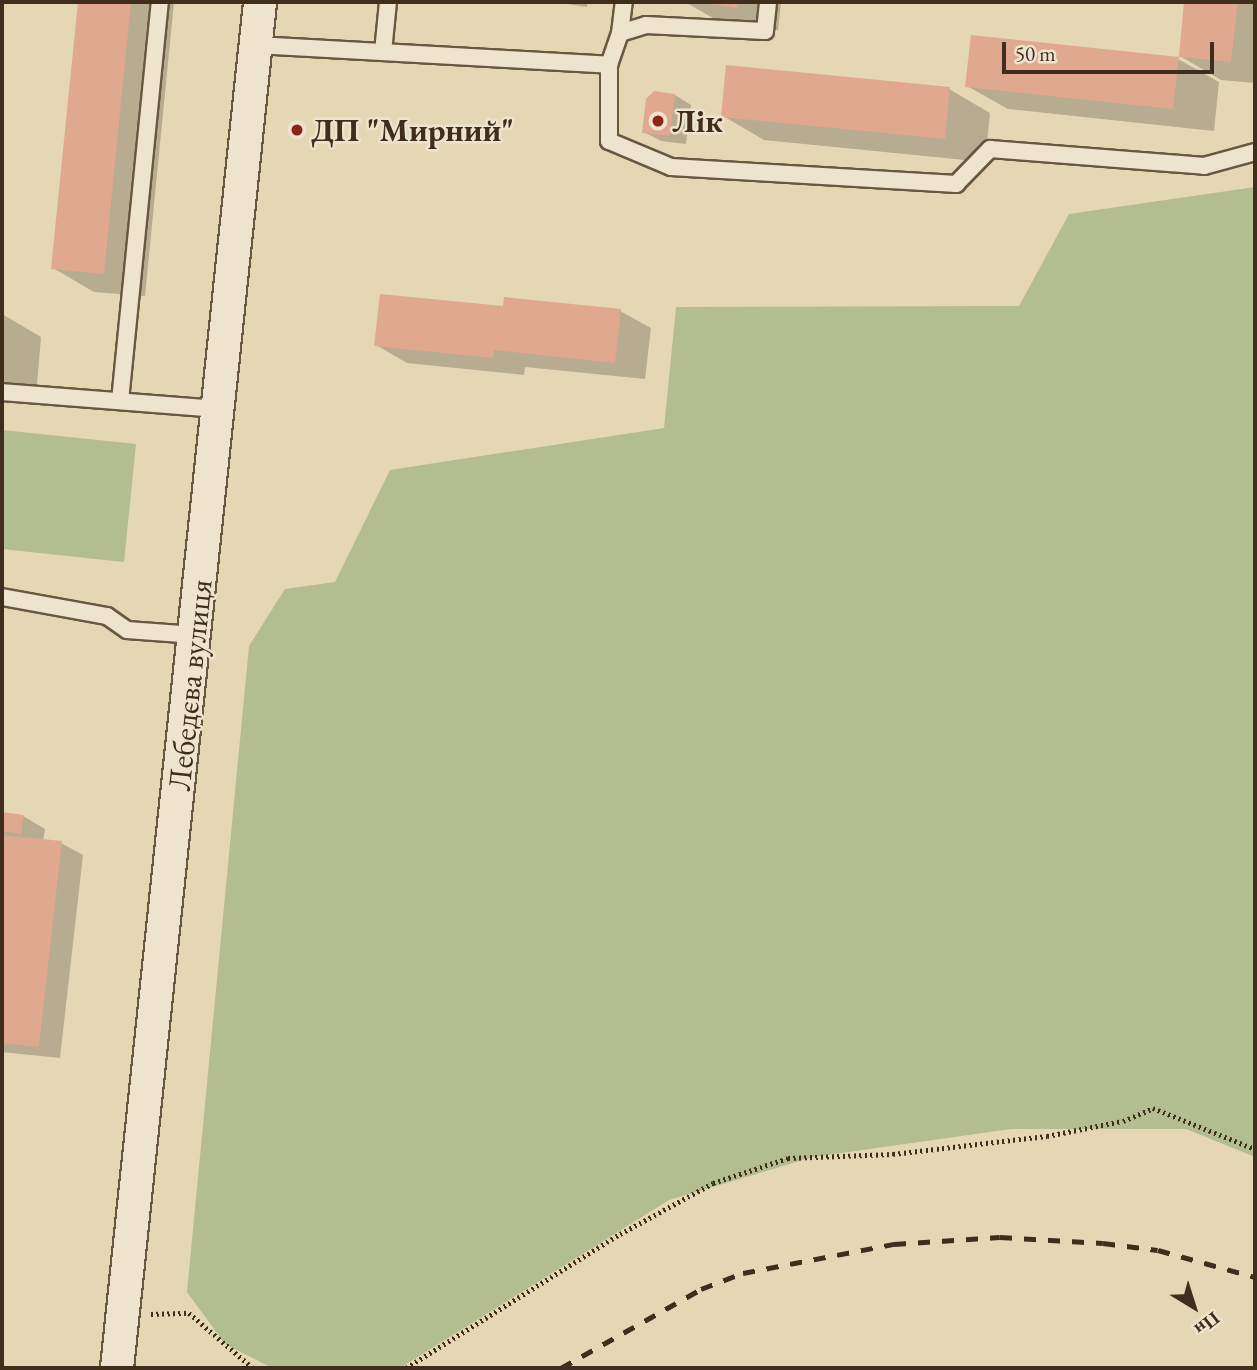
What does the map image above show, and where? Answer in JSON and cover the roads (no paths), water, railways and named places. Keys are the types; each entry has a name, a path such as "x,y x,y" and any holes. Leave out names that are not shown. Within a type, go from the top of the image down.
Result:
{"street":[{"name":"Лебедєва вулиця","path":"117,1368 125,1315 260,2"}],"lane":[{"path":"120,401 160,2"},
{"path":"383,52 388,2"},
{"path":"624,2 620,33 610,65 609,141 671,167 956,184 990,149 1204,166 1255,152"},
{"path":"620,33 646,25 765,31 768,2"},
{"path":"256,45 610,65"},
{"path":"2,392 219,409"},
{"path":"2,597 107,616 127,630 195,635"}],"railway":[{"path":"561,1368 701,1289 743,1273 894,1244 1000,1237 1103,1243 1158,1250 1255,1277"}],"place":[{"name":"Лік","path":"658,121"},
{"name":"ДП \"Мирний\"","path":"297,130"}]}
